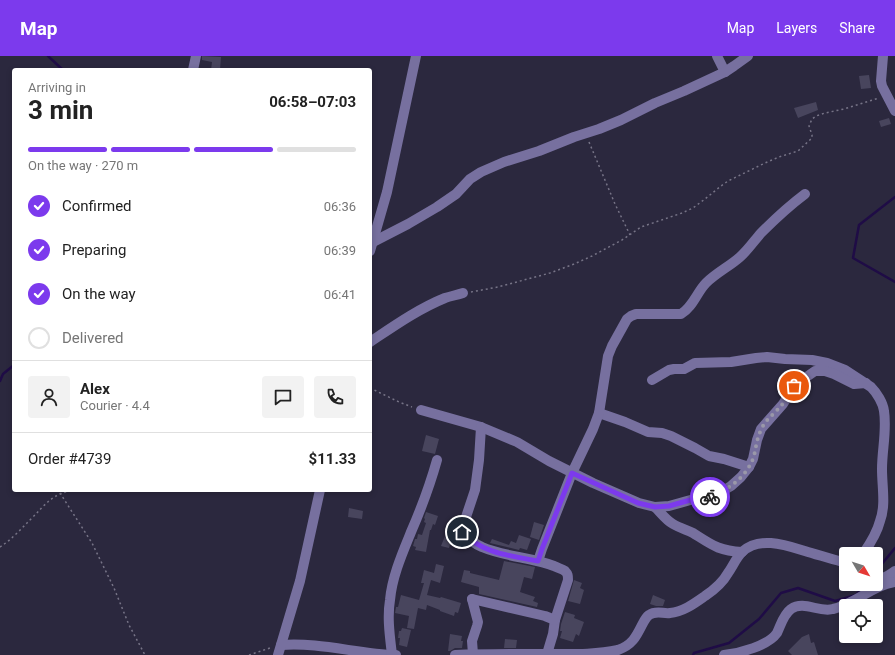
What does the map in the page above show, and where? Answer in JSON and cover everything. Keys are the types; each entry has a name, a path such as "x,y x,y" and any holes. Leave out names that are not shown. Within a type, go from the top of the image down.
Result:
{"street":[{"path":"193,68 196,56"},
{"path":"372,244 387,192 416,56"},
{"path":"716,56 725,72"},
{"path":"372,246 437,207 456,194 470,180 481,172 504,162 539,151 621,120 725,72 748,56"},
{"path":"883,56 882,86 895,111"},
{"path":"538,561 572,473 599,413 608,356 627,319 636,314 681,314 687,311 701,288 706,283 741,256 774,220 805,194"},
{"path":"372,341 401,321 424,308 446,298 463,293"},
{"path":"652,380 669,370 684,369 695,363 731,362 767,357 812,360 827,363 845,370 866,383 874,390 880,400 884,409 885,423 882,471 884,506 881,521 867,547"},
{"path":"421,410 481,426 517,442 572,473 633,501 655,507 669,506 694,499 710,497 731,486 749,467 753,459 761,429 783,404 794,386 815,371 825,371 834,374 854,384 866,383"},
{"path":"599,413 648,432 662,433 671,436 709,456 749,467"},
{"path":"481,426 475,490 462,532 473,542 484,548 503,554 546,563 563,570 568,576 547,654"},
{"path":"392,655 389,614 392,587 437,460"},
{"path":"278,655 300,581 320,492"},
{"path":"655,507 675,525 714,546 722,549 742,552"},
{"path":"455,655 602,654 628,646 636,637 649,615 658,612 669,613 681,610 706,596 724,580 742,552 752,546 766,543 781,544 839,561"},
{"path":"883,578 895,571"},
{"path":"724,655 754,648 772,639 786,614 798,606 832,610 854,601 876,588 890,582 895,582"},
{"path":"473,654 472,641 478,626 478,622 472,599 545,616 556,620"},
{"path":"282,645 310,644 396,655"}],"path":[{"path":"463,293 498,287 565,268 592,256 630,235 641,227 693,208 721,186 765,163 798,151 812,139 808,126 812,119 816,116 886,96"},
{"path":"586,133 615,204 630,235"},
{"path":"372,389 399,402 421,410"},
{"path":"0,547 13,537 49,500 60,493 66,492"},
{"path":"60,493 92,544 114,588 129,625 145,655"},
{"path":"249,655 282,645"}],"building":[{"path":"202,56 221,57 220,68 211,68 212,62 202,60"},
{"path":"869,75 871,88 861,89 859,76"},
{"path":"816,102 818,110 798,118 794,108"},
{"path":"889,118 891,124 881,127 879,121"},
{"path":"426,435 439,439 435,454 422,451"},
{"path":"349,508 363,511 362,519 348,517"},
{"path":"426,512 438,516 435,525 433,524 430,530 426,552 415,550 416,547 413,546 418,534 422,535 426,523 424,522 424,518"},
{"path":"534,522 544,525 539,540 530,537"},
{"path":"519,535 531,539 527,550 520,548 519,550 490,543 492,539 509,545 511,541 516,543"},
{"path":"445,536 452,538 449,548 441,546"},
{"path":"504,561 535,567 532,579 524,577 520,592 535,597 533,601 538,603 537,607 479,594 479,587 461,582 464,570 470,571 470,573 499,580"},
{"path":"436,564 444,566 440,583 431,580 427,595 441,597 461,603 458,613 455,612 454,616 427,605 426,610 418,608 414,629 407,628 409,616 395,613 401,595 419,600 424,583 421,583 424,570 434,573"},
{"path":"574,580 582,583 580,588 584,590 580,604 568,601"},
{"path":"653,595 665,600 663,606 650,604"},
{"path":"565,612 575,615 574,618 584,622 579,636 576,634 573,642 560,638 562,631 560,631 561,624"},
{"path":"402,628 411,630 407,647 399,645 399,631 401,631"},
{"path":"450,634 462,636 462,648 455,648 448,651"},
{"path":"809,634 811,643 814,642 818,655 792,655 788,651 802,637"},
{"path":"505,639 517,640 516,648 504,648"}],"waterway":[{"path":"48,56 61,68"},
{"path":"895,197 859,225 853,258 895,282"},
{"path":"0,381 3,374 12,367"},
{"path":"883,563 895,548"},
{"path":"693,655 694,653 729,643 759,619 781,593 798,588 835,601 856,595 859,591"}],"way so far":[{"path":"710,497 731,486 749,467 753,459 761,429 783,404 794,386"}],"route":[{"path":"462,532 478,546 503,554 538,561 572,473 638,503 655,507 669,506 694,499 710,497"}]}
